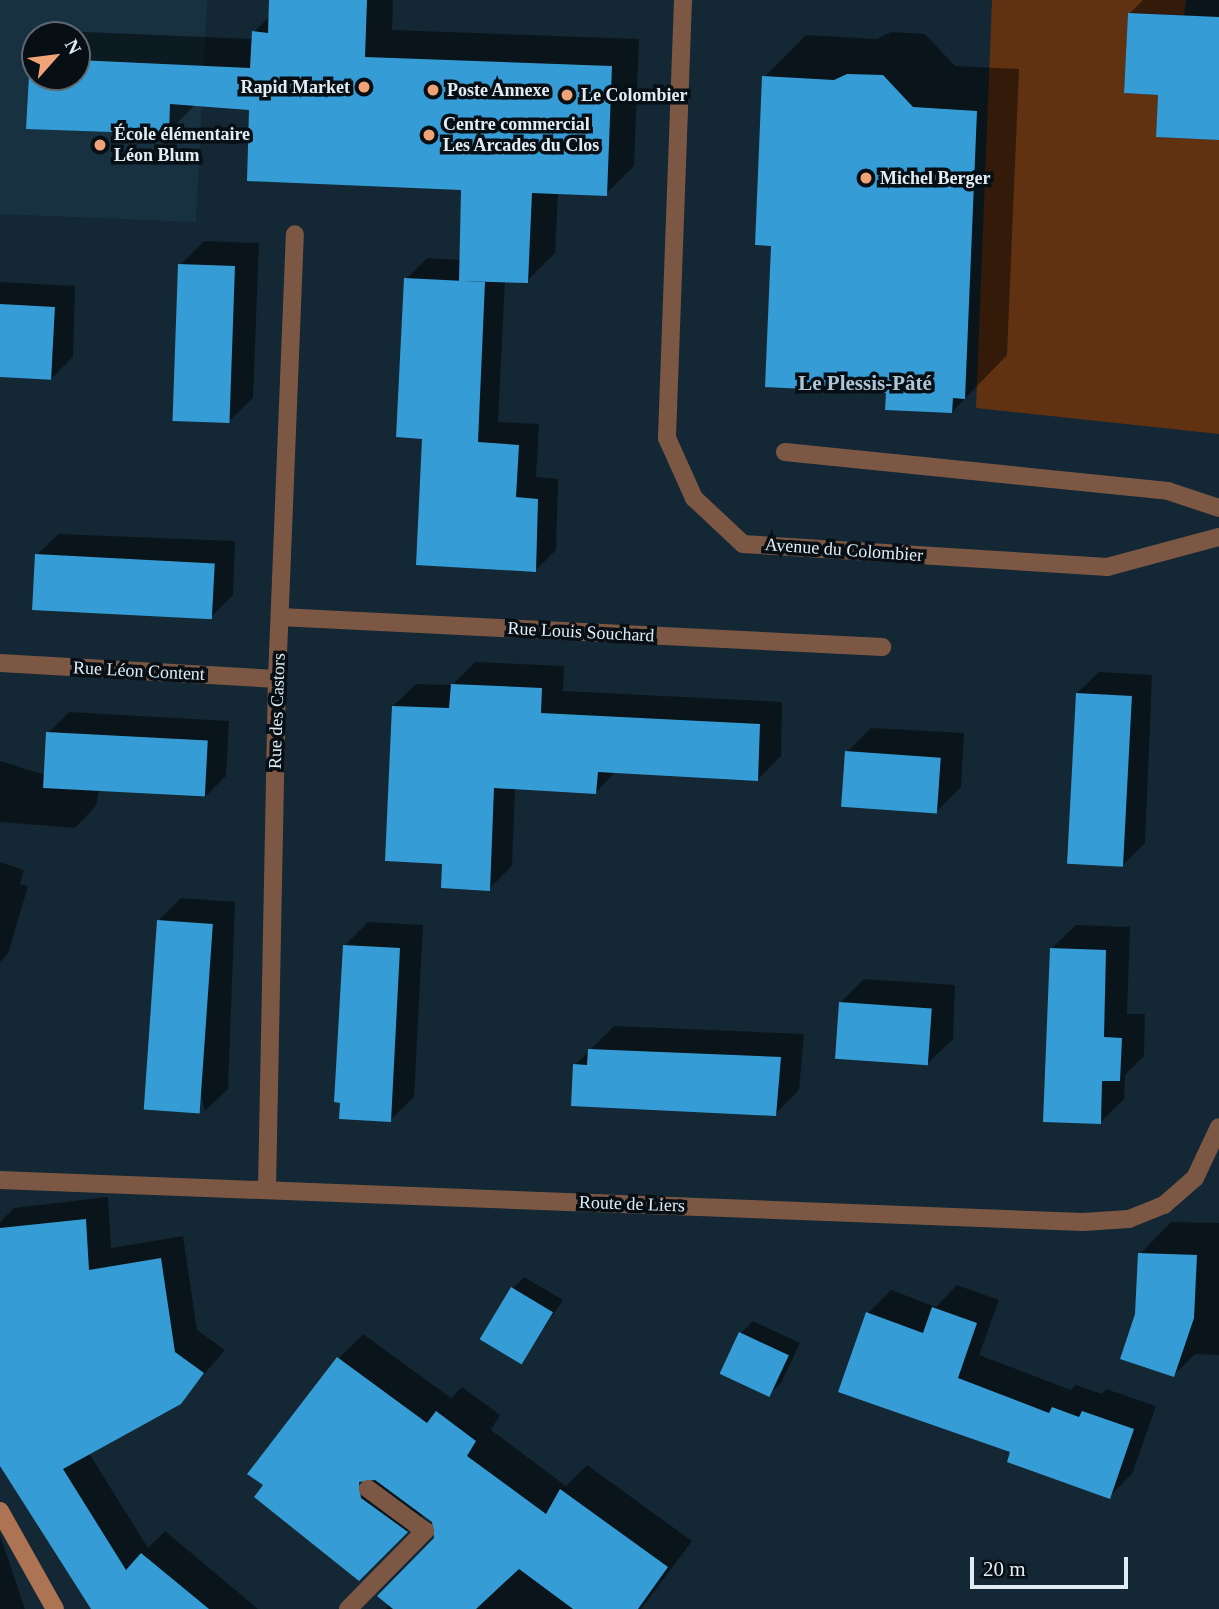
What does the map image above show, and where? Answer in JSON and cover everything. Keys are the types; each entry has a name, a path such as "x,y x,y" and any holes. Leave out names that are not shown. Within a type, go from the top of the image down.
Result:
{"street":[{"name":"Avenue du Colombier","path":"683,0 667,438 694,498 743,544 1107,566 1219,537"},
{"name":"Rue des Castors","path":"267,1189 277,680 295,234"},
{"path":"785,452 1168,491 1219,508"},
{"name":"Rue Louis Souchard","path":"280,617 882,647"},
{"name":"Rue Léon Content","path":"0,663 277,680"},
{"name":"Route de Liers","path":"0,1180 1083,1222 1129,1219 1164,1205 1195,1178 1219,1127"},
{"path":"348,1609 425,1531 368,1489"},
{"path":"0,1511 55,1609"}],"shaded area":[{"name":"École élémentaire Léon Blum","path":"0,0 207,0 196,222 0,214"},
{"path":"992,0 1186,0 1184,15 1128,13 1124,93 1158,95 1156,137 1219,140 1219,434 976,408"}],"building":[{"name":"Centre commercial Les Arcades du Clos","path":"269,0 367,0 365,57 612,66 607,196 532,193 528,283 459,281 461,190 247,181 249,110 170,104 169,134 26,129 28,91 91,91 91,61 250,68 252,31 268,33"},
{"path":"1128,13 1219,17 1219,140 1156,137 1158,95 1124,93"},
{"name":"Michel Berger","path":"847,74 883,75 913,107 977,111 965,399 953,398 952,413 885,410 886,393 765,387 771,246 755,245 762,76 834,80"},
{"path":"178,264 235,266 229,423 173,421"},
{"path":"404,278 485,282 478,442 519,445 516,497 538,499 536,572 416,565 422,439 396,437"},
{"path":"0,304 55,307 51,380 0,377"},
{"path":"35,554 215,563 212,619 32,610"},
{"path":"451,684 542,688 541,713 760,724 758,781 598,772 596,794 494,788 490,891 441,888 442,864 385,861 392,706 449,708"},
{"path":"1076,693 1132,696 1123,867 1067,864"},
{"path":"46,732 208,740 205,796 43,788"},
{"path":"845,751 941,758 937,814 841,807"},
{"path":"157,920 213,924 200,1113 144,1110"},
{"path":"343,945 400,948 391,1122 339,1119 340,1103 334,1102"},
{"path":"1050,948 1106,950 1104,1037 1122,1038 1120,1081 1102,1081 1101,1124 1043,1122"},
{"path":"839,1002 932,1008 928,1065 835,1059"},
{"path":"588,1049 781,1057 776,1116 571,1106 573,1064 587,1065"},
{"path":"86,1219 89,1270 161,1258 175,1352 204,1373 181,1404 63,1469 126,1570 141,1553 209,1609 91,1609 0,1466 0,1228"},
{"path":"1138,1253 1197,1255 1194,1318 1174,1377 1120,1359 1135,1314"},
{"path":"511,1287 553,1312 522,1365 480,1339"},
{"path":"932,1307 977,1323 958,1378 1049,1413 1052,1407 1079,1417 1082,1411 1134,1429 1110,1499 1007,1462 1010,1452 838,1392 866,1312 923,1333"},
{"path":"739,1332 789,1355 769,1397 720,1374"},
{"path":"337,1357 427,1423 436,1411 476,1441 467,1456 546,1514 560,1489 668,1567 638,1609 573,1609 519,1569 476,1609 393,1609 377,1596 434,1538 432,1522 375,1480 359,1482 361,1498 408,1532 359,1581 254,1497 263,1485 247,1474"}],"place":[{"name":"Rapid Market","path":"364,87"},
{"name":"Poste Annexe","path":"433,90"},
{"name":"Le Colombier","path":"567,95"},
{"name":"Centre commercial Les Arcades du Clos","path":"429,135"},
{"name":"École élémentaire Léon Blum","path":"100,145"},
{"name":"Michel Berger","path":"866,178"}],"district":[{"name":"Le Plessis-Pâté","path":"865,383"}]}
